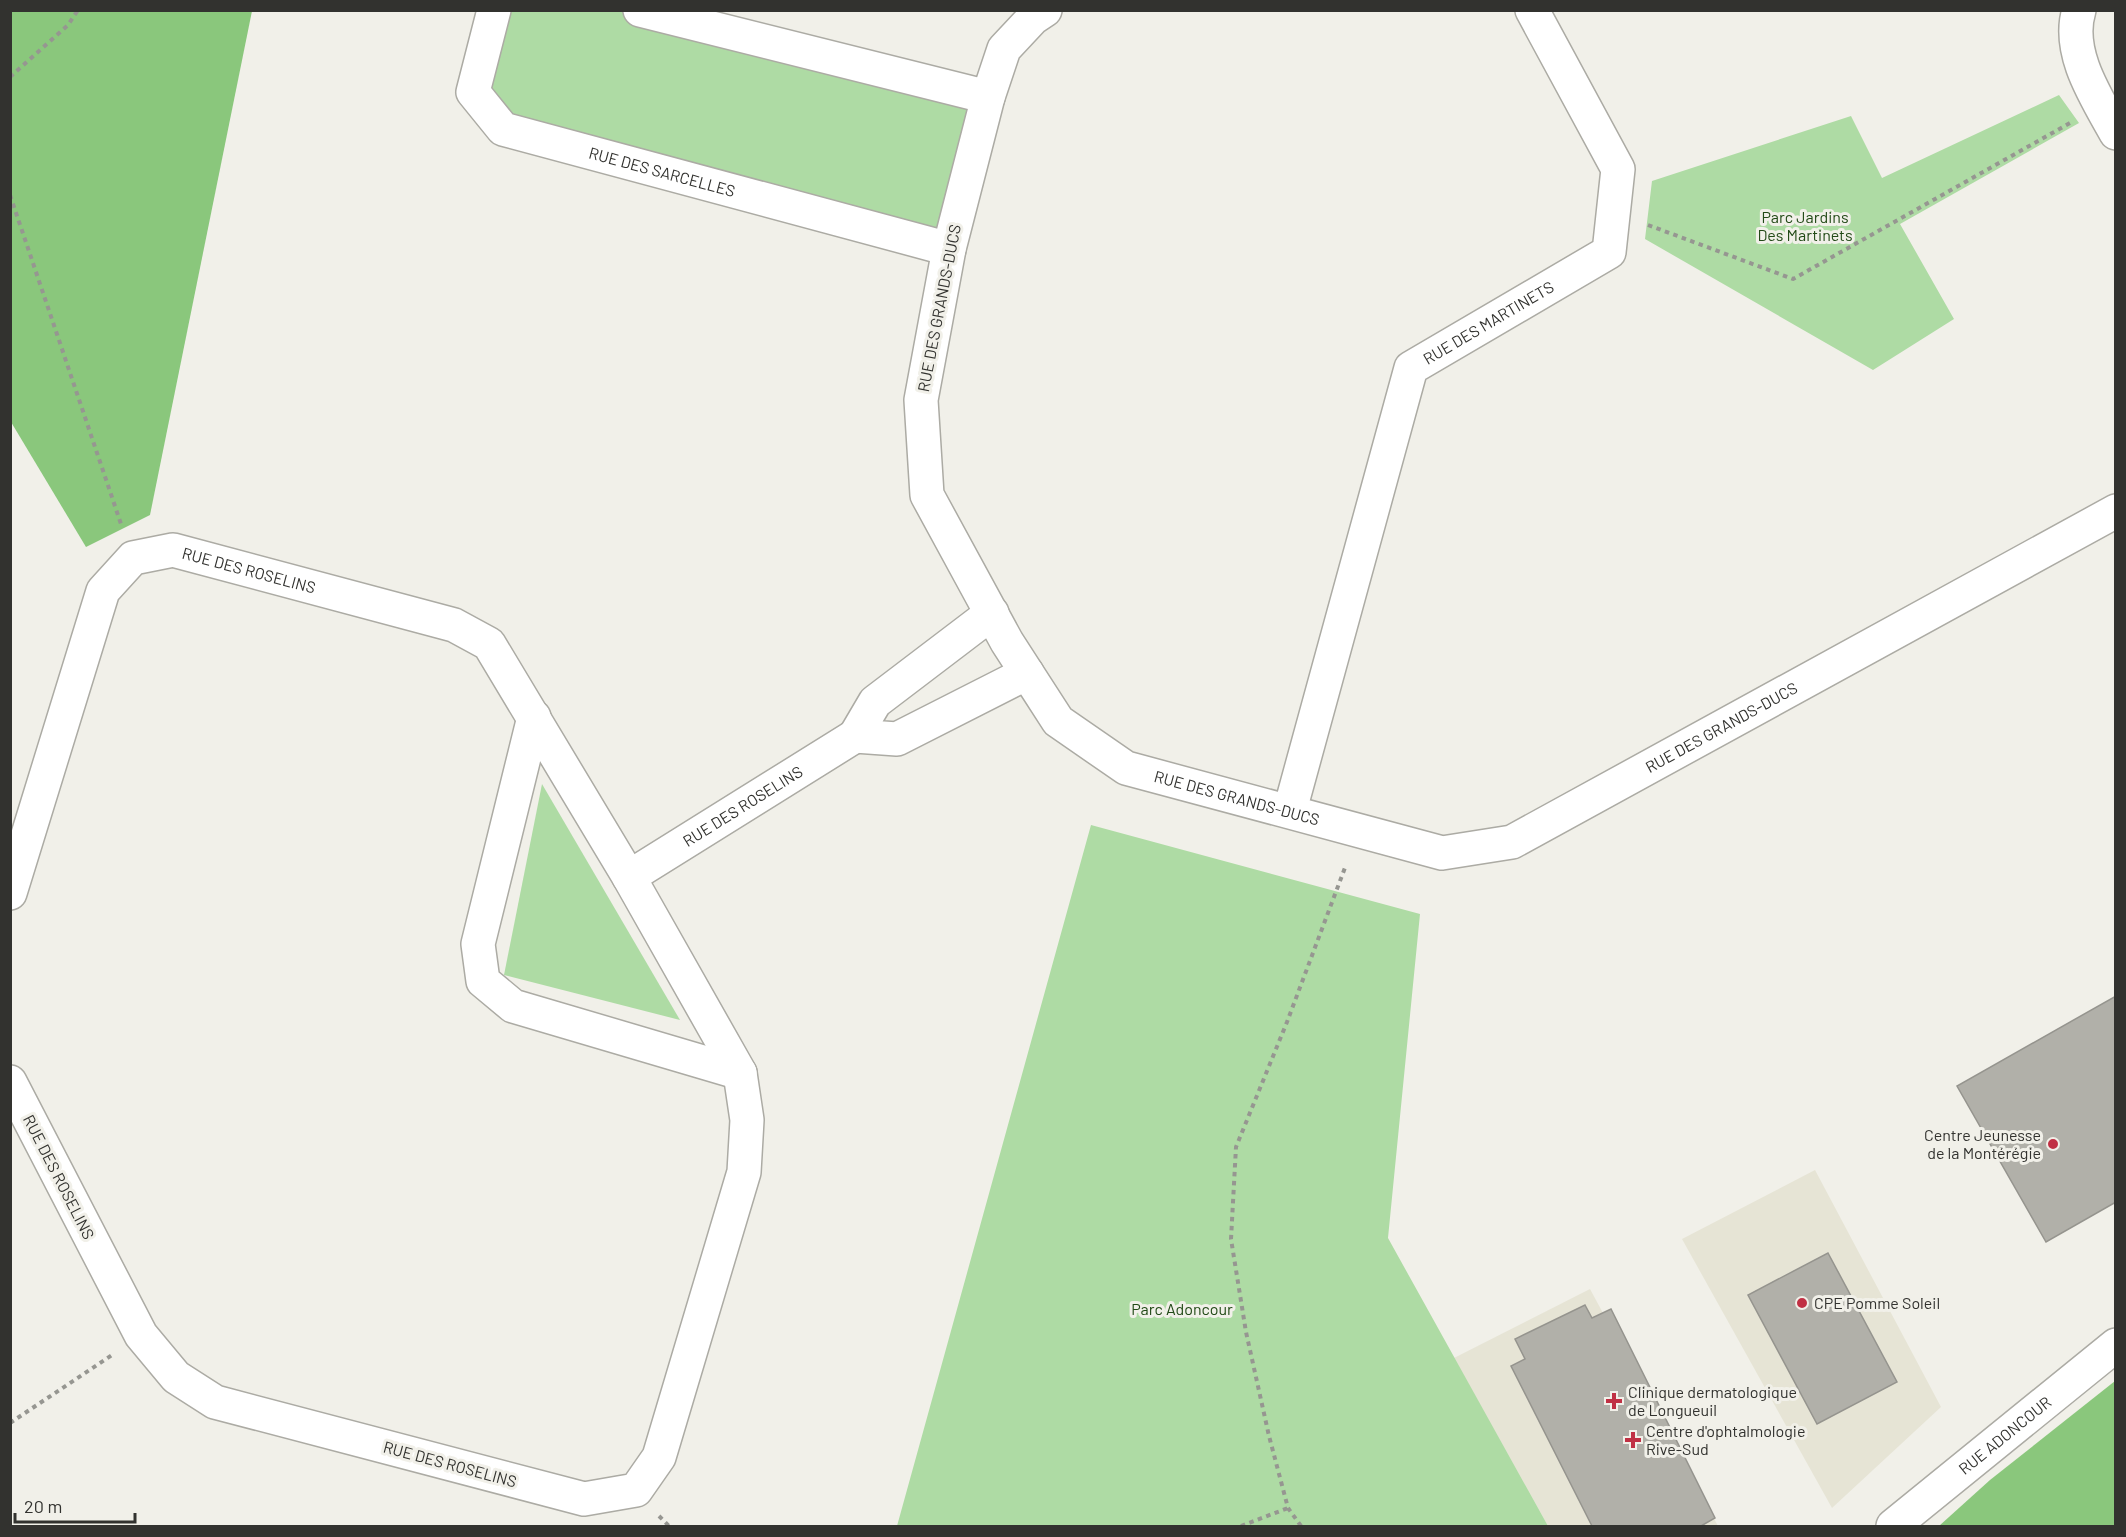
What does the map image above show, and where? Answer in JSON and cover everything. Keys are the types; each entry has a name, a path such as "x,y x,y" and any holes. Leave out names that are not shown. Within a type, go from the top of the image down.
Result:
{"street":[{"name":"RUE DES SARCELLES","path":"494,10 473,92 503,129 949,249"},
{"path":"640,10 988,97"},
{"name":"RUE DES GRANDS-DUCS","path":"1045,10 1004,49 988,97 949,249 921,400 927,495 992,614 1058,721 1126,768 1290,810 1442,853 1512,842 2115,511"},
{"name":"RUE DES MARTINETS","path":"1290,810 1411,368 1609,252 1618,169 1532,10"},
{"path":"2079,10 2074,26 2085,75 2108,119"},
{"name":"RUE DES ROSELINS","path":"10,1082 141,1335 176,1377 215,1402 584,1499 636,1490 659,1456 744,1172 747,1120 740,1073 629,877 489,644 454,625 173,550 132,558"},
{"path":"10,893 103,591 132,558"},
{"name":"RUE DES ROSELINS","path":"629,877 855,736 875,702 992,614"},
{"path":"855,736 897,739 1027,672"},
{"path":"534,717 478,944 483,981 513,1006 740,1073"},
{"name":"RUE ADONCOUR","path":"1893,1527 2115,1345"}],"path":[{"path":"10,77 68,25 78,10"},
{"path":"1614,212 1793,279 2108,119"},
{"path":"10,195 132,558"},
{"path":"1301,1527 1288,1508 1246,1332 1231,1239 1236,1147 1287,1022 1359,829"},
{"path":"10,1423 141,1335"},
{"path":"1241,1527 1288,1508"}],"shaded area":[{"name":"CPE Pomme Soleil","path":"1815,1170 1941,1407 1832,1508 1682,1239"},
{"path":"1590,1289 1718,1526 1548,1526 1454,1358"}],"green space":[{"path":"11,10 252,11 150,515 86,547 11,422"},
{"path":"640,10 988,97 949,249 503,129 473,92 494,11"},
{"name":"Parc Jardins Des Martinets","path":"2059,95 2079,123 1900,224 1954,319 1873,370 1645,239 1652,181 1851,116 1882,178"},
{"path":"542,784 680,1020 504,975"},
{"name":"Parc Adoncour","path":"1091,825 1420,914 1388,1238 1548,1526 897,1526"},
{"path":"2115,1381 2115,1526 1939,1526 1990,1480"}],"building":[{"name":"Centre Jeunesse de la Montérégie","path":"2116,996 2116,1202 2046,1242 1957,1086"},
{"path":"1828,1253 1897,1382 1817,1424 1748,1295"},
{"path":"1585,1305 1592,1318 1611,1309 1715,1518 1701,1526 1592,1526 1511,1366 1525,1359 1515,1339"}],"place":[{"name":"Centre Jeunesse de la Montérégie","path":"2053,1144"},
{"name":"CPE Pomme Soleil","path":"1802,1303"},
{"name":"Clinique dermatologique de Longueuil","path":"1614,1401"},
{"name":"Centre d'ophtalmologie Rive-Sud","path":"1633,1440"}]}
